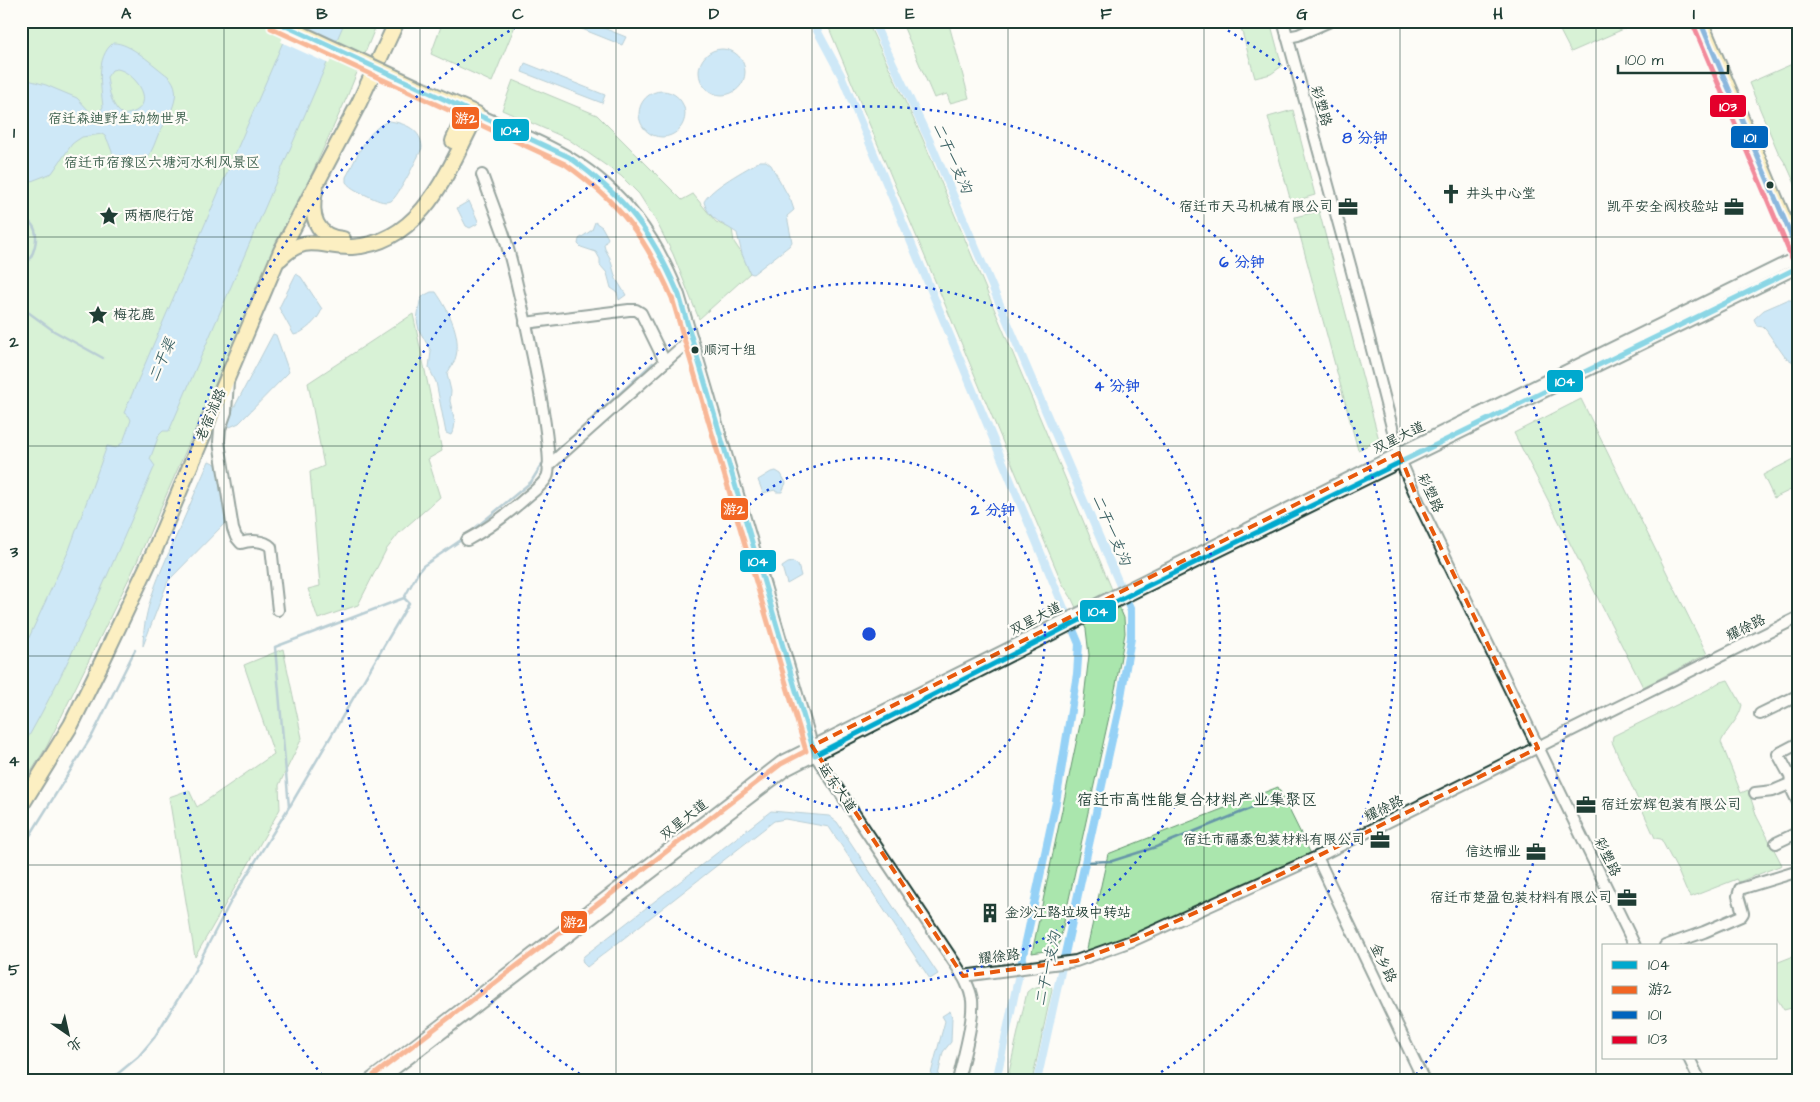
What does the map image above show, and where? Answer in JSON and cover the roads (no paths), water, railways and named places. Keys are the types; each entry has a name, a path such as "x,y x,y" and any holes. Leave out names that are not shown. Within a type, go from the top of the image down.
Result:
{"main road":[{"name":"运东大道","path":"274,21 472,112"},
{"name":"老宿沭路","path":"21,806 70,725 100,666 152,554 275,265 359,103 397,21"},
{"path":"1700,21 1799,256"},
{"path":"1707,21 1799,233"},
{"path":"318,182 313,201 314,213 319,228 329,236 338,239 357,239 380,233 407,218 428,193 472,112"},
{"path":"275,265 289,250 299,244 314,243 350,247 358,246 382,240 399,232 411,223 436,192 472,112"}],"street":[{"name":"彩塑路","path":"1283,21 1355,281 1400,457 1429,523 1634,944"},
{"path":"1287,37 1298,35 1330,21"},
{"name":"运东大道","path":"472,112 569,157 592,173 628,206 654,242 664,260 679,296 692,338 814,750 963,976 972,1001 969,1030 958,1081"},
{"path":"467,540 485,531 504,517 542,484 548,472 545,428 525,323 503,233 482,175"},
{"name":"双星大道","path":"368,1081 780,762 814,750 1799,256"},
{"name":"双星大道","path":"1400,457 1799,268"},
{"path":"525,323 636,310 641,313 665,362"},
{"path":"548,466 692,338"},
{"path":"229,373 228,399 220,429 219,442 232,529 241,543 248,541 267,543 272,547 278,610"},
{"name":"耀徐路","path":"963,976 1076,961 1134,940 1317,857 1799,616"},
{"path":"1760,714 1799,695"},
{"path":"1799,743 1778,754 1795,782 1799,804"},
{"name":"双星大道","path":"380,1081 814,750"},
{"path":"1754,792 1773,791 1795,782"},
{"path":"1776,843 1799,832"},
{"name":"金乡路","path":"1317,857 1424,1081"},
{"path":"1671,944 1741,916 1743,913 1738,896 1740,889 1799,871"},
{"path":"1690,1060 1700,1081"}],"water":[{"name":"二干渠","path":"292,21 345,21 169,431 163,431 159,435 150,459 155,466 107,576 58,682 21,750 21,655 69,550 107,446 116,448 123,442 131,420 124,413"},
{"path":"562,21 586,21 626,37 622,45"},
{"path":"113,43 127,46 168,76 173,83 175,98 173,106 150,154 139,163 127,164 114,156 107,139 102,134 82,137 72,144 52,173 29,182 21,189 21,78 46,85 77,98 92,114 103,107 100,73 101,64 107,49","holes":["112,70 123,71 140,86 144,100 142,106 136,111 124,115 113,103 107,77"]},
{"path":"727,49 731,50 741,59 744,63 744,81 735,91 727,95 717,95 709,91 700,81 699,67 703,59 713,50"},
{"path":"525,63 605,95 602,103 522,72"},
{"path":"667,91 671,92 681,101 684,105 684,123 675,133 667,137 657,137 649,133 640,123 639,109 643,101 653,92"},
{"path":"389,121 412,128 419,136 422,148 394,198 391,201 385,202 353,188 346,182 346,177 368,137 374,130"},
{"path":"760,161 766,161 771,165 794,210 787,216 792,242 753,274 750,273 742,254 737,233 713,217 704,202 721,185"},
{"path":"469,201 478,221 477,224 470,228 466,226 457,208"},
{"path":"595,222 602,227 608,238 604,245 605,249 610,258 616,279 626,295 619,300 617,292 611,288 607,273 600,265 600,259 596,252 581,247 578,244 579,239 592,230"},
{"path":"296,274 301,277 322,309 311,325 294,335 279,308"},
{"path":"436,292 446,308 456,336 456,355 447,374 455,422 451,435 446,433 436,382 429,368 431,351 419,330 417,320 420,301 423,296"},
{"path":"1787,300 1792,300 1799,307 1799,361 1793,362 1785,357 1766,330 1763,327 1757,326 1754,319 1764,310"},
{"path":"273,334 276,335 289,372 239,423 230,427 227,421"},
{"path":"209,461 216,464 227,521 168,581 143,646 146,618 153,591"},
{"path":"776,471 781,474 786,483 782,492 776,492 775,490 763,493 758,480"},
{"path":"793,562 798,565 801,576 787,584 782,567"},
{"path":"771,811 829,816 837,822 938,974 930,979 829,827 785,819 774,821 587,967 583,963 582,959 584,956"},
{"path":"950,1011 952,1017 951,1042 943,1052 937,1081 929,1081 945,1021 942,1016"}],"waterway":[{"path":"812,21 841,75 1079,644 1077,674 1056,802 996,1081"},
{"name":"二干一支沟","path":"873,21 933,148 1131,611 1131,638 1119,708 1037,1081"},
{"path":"21,218 29,222 34,228 36,235 34,250 21,271"},
{"path":"21,307 54,331 103,358"},
{"path":"581,429 653,363"},
{"path":"551,456 572,437"},
{"path":"468,534 531,482 542,464"},
{"path":"109,1081 138,1057 154,1038 189,981 232,899 289,807 275,647 404,598 423,566 464,538"},
{"path":"290,806 409,603 404,598"},
{"path":"21,850 93,734 135,650"},
{"path":"1085,862 1112,861 1156,847 1274,799"}],"place":[{"name":"井头中心堂","path":"1451,194"},
{"name":"宿迁市天马机械有限公司","path":"1348,207"},
{"name":"凯平安全阀校验站","path":"1734,207"},
{"name":"两栖爬行馆","path":"109,216"},
{"name":"梅花鹿","path":"98,315"},
{"name":"顺河十组","path":"695,350"},
{"name":"宿迁宏辉包装有限公司","path":"1586,805"},
{"name":"宿迁市福泰包装材料有限公司","path":"1380,840"},
{"name":"信达帽业","path":"1536,852"},
{"name":"宿迁市楚盈包装材料有限公司","path":"1627,898"},
{"name":"金沙江路垃圾中转站","path":"990,913"}],"district":[{"name":"宿迁市高性能复合材料产业集聚区","path":"1197,800"}],"park label":[{"name":"宿迁森迪野生动物世界","path":"118,119"},
{"name":"宿迁市宿豫区六塘河水利风景区","path":"162,163"}]}
